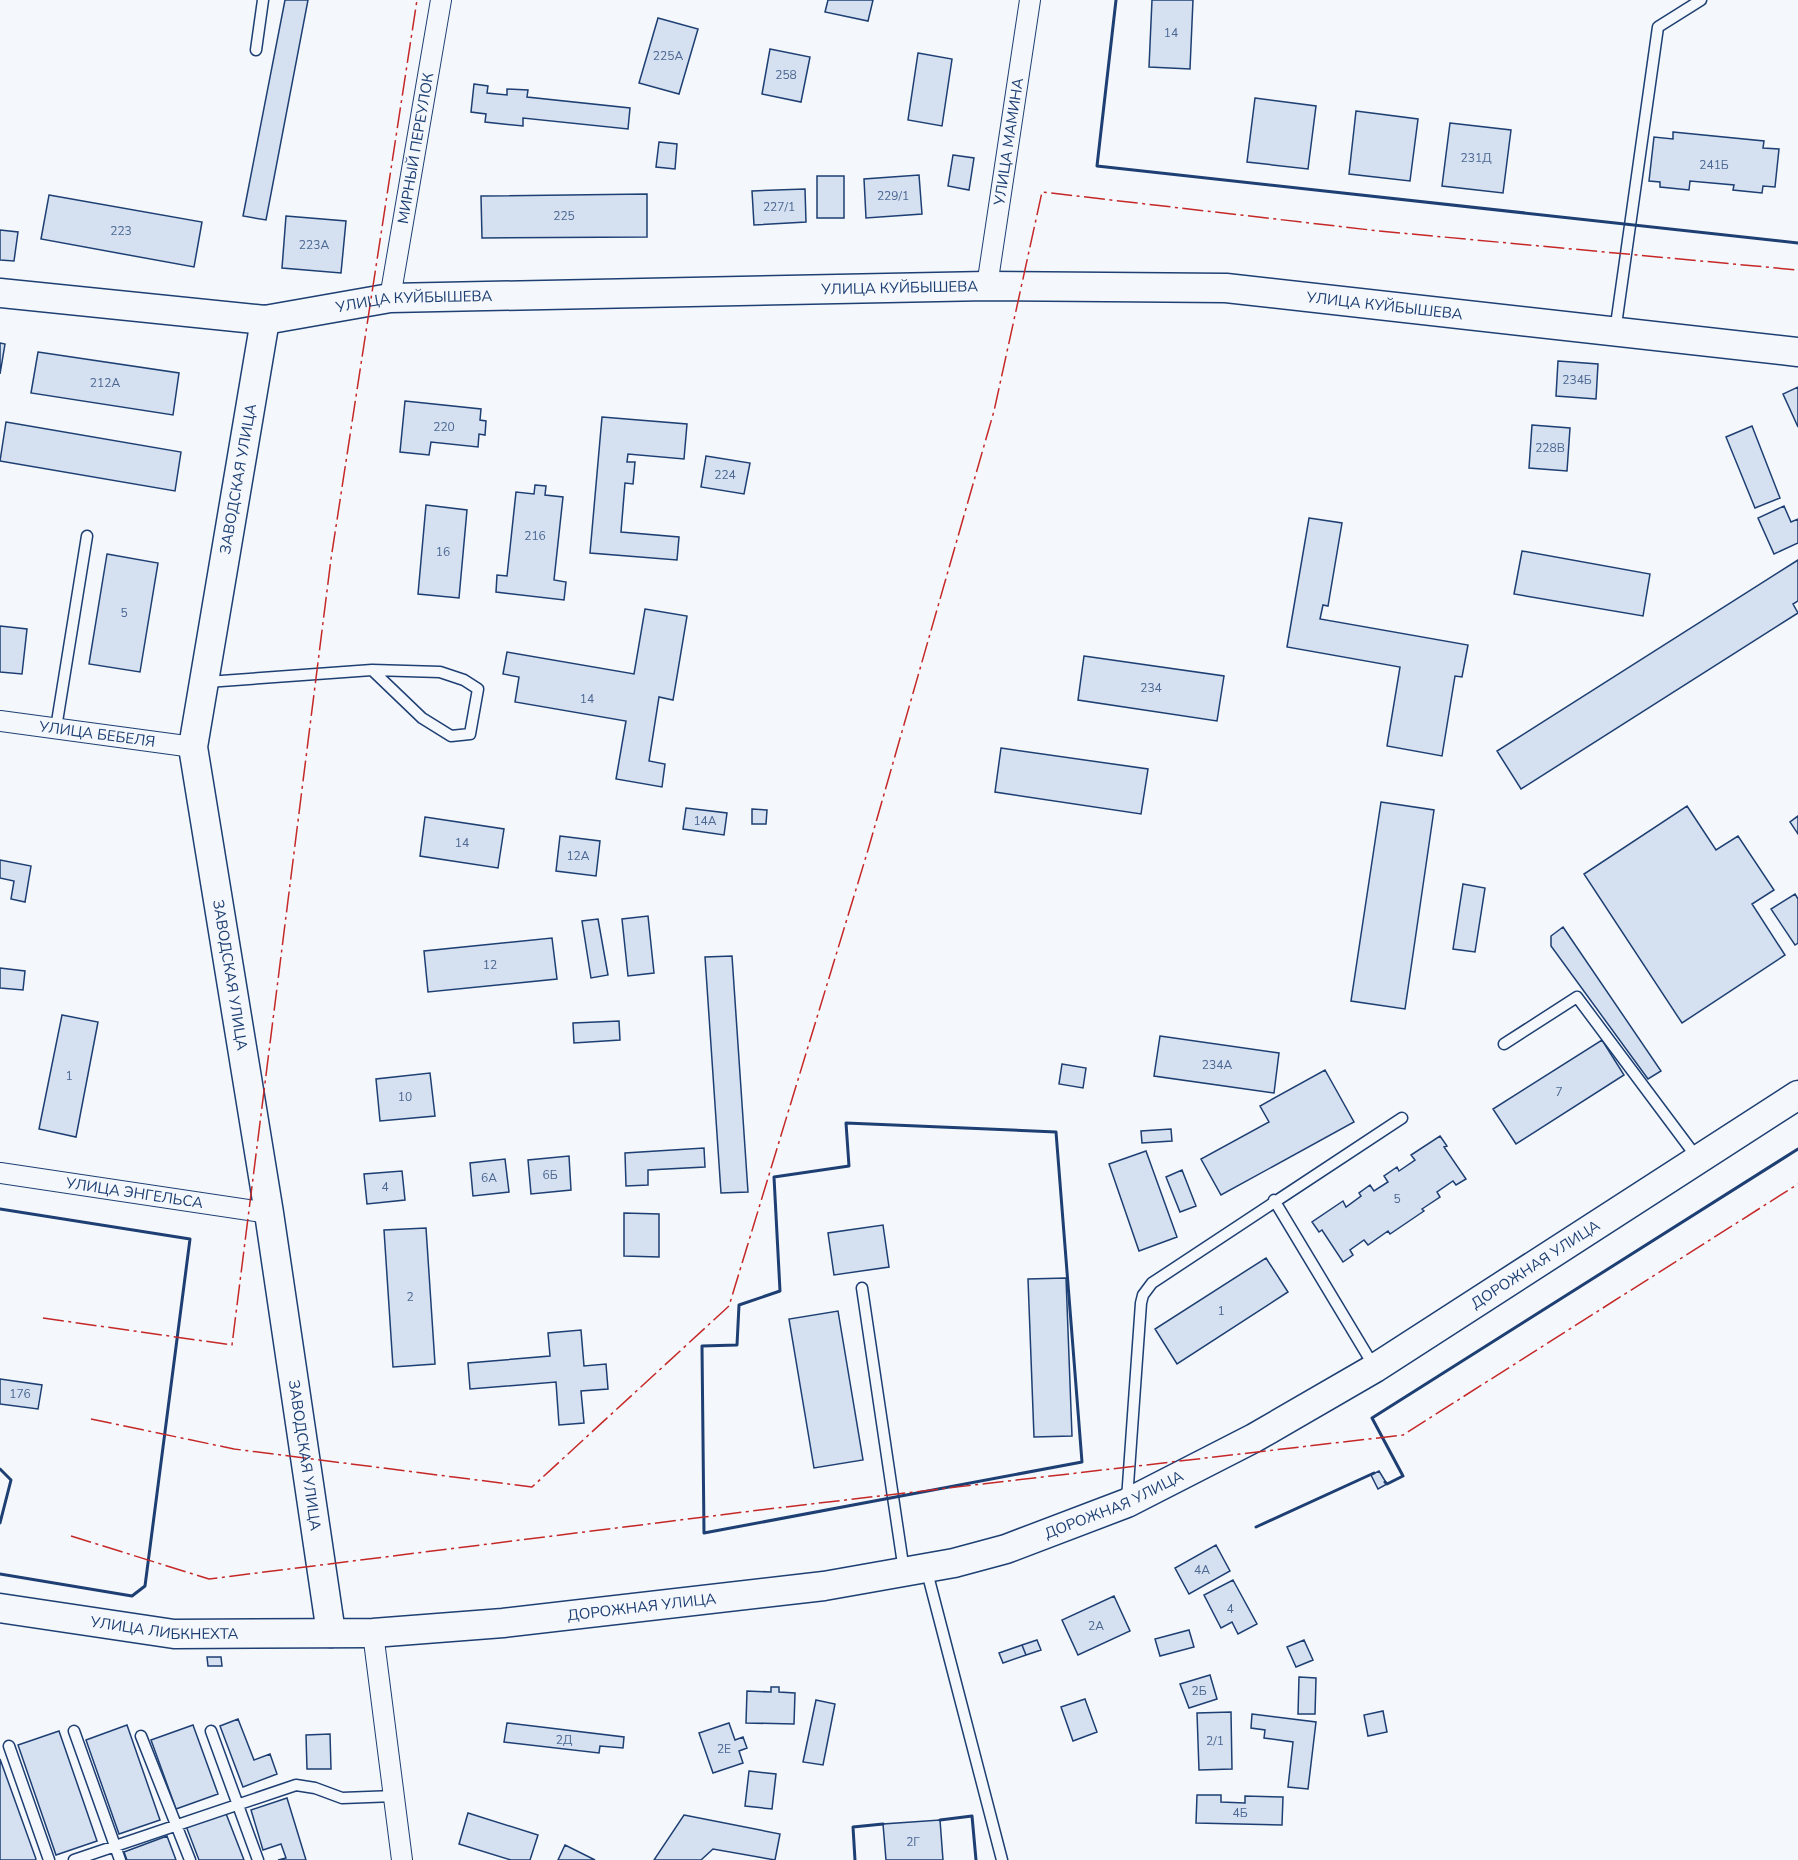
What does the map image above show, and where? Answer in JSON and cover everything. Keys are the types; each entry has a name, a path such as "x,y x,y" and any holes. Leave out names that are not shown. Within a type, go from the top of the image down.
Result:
{"street":[{"name":"МИРНЫЙ ПЕРЕУЛОК","path":"390,298 441,0"},
{"name":"УЛИЦА МАМИНА","path":"987,286 1029,0"},
{"name":"УЛИЦА КУЙБЫШЕВА","path":"0,293 265,320 390,298 987,286 1226,288 1798,352"},
{"name":"ЗАВОДСКАЯ УЛИЦА","path":"265,320 193,747 269,1214 331,1634"},
{"name":"УЛИЦА БЕБЕЛЯ","path":"0,721 193,747"},
{"name":"ДОРОЖНАЯ УЛИЦА","path":"331,1634 503,1623 824,1586 915,1570 1006,1549 1127,1503 1233,1450 1375,1368 1798,1095"},
{"name":"УЛИЦА ЭНГЕЛЬСА","path":"0,1173 269,1214"},
{"name":"УЛИЦА ЛИБКНЕХТА","path":"0,1608 174,1634 331,1634"},
{"path":"373,1633 402,1860"}],"lane":[{"path":"256,50 263,0"},
{"path":"1615,332 1658,27 1701,0"},
{"path":"56,728 87,536"},
{"path":"204,683 372,670 440,672 464,680 478,689 471,734 451,736 422,718 372,670"},
{"path":"1504,1044 1577,998 1698,1159"},
{"path":"1127,1503 1143,1295 1152,1283 1274,1200 1402,1118"},
{"path":"1274,1200 1375,1368"},
{"path":"862,1288 915,1570 973,1754 1002,1860"},
{"path":"74,1731 120,1860"},
{"path":"211,1731 258,1860"},
{"path":"141,1736 190,1860"},
{"path":"9,1746 49,1860"},
{"path":"74,1860 296,1785 315,1788 342,1798 395,1796"}],"building":[{"path":"285,0 308,0 266,220 243,216"},
{"path":"828,0 873,0 868,21 825,12"},
{"path":"1152,0 1193,0 1190,69 1149,67"},
{"path":"658,18 698,29 679,94 639,83"},
{"path":"770,49 810,57 801,102 762,94"},
{"path":"918,53 952,59 942,126 908,120"},
{"path":"474,84 488,86 487,93 507,95 507,89 528,90 527,97 630,108 628,129 523,118 523,126 485,122 486,114 471,112"},
{"path":"1255,98 1316,106 1308,169 1247,162"},
{"path":"1356,111 1418,119 1410,181 1349,174"},
{"path":"1450,123 1511,130 1503,193 1442,186"},
{"path":"1673,132 1764,141 1763,148 1779,149 1775,187 1763,186 1762,193 1733,190 1734,185 1690,181 1689,190 1660,187 1660,182 1649,181 1654,137 1673,139"},
{"path":"659,142 677,144 675,169 656,167"},
{"path":"953,155 974,158 969,190 948,186"},
{"path":"919,175 922,214 866,218 864,179"},
{"path":"817,176 844,176 844,218 817,218"},
{"path":"805,189 806,222 754,225 752,191"},
{"path":"647,194 647,237 482,238 481,196"},
{"path":"49,195 202,222 194,267 41,239"},
{"path":"286,216 346,221 341,273 282,268"},
{"path":"0,230 18,232 14,261 0,260"},
{"path":"0,343 5,344 0,374"},
{"path":"38,352 179,373 173,415 31,393"},
{"path":"1558,361 1598,364 1596,399 1556,396"},
{"path":"1798,387 1798,427 1783,394"},
{"path":"405,401 481,409 480,420 486,421 485,435 479,434 478,447 431,442 429,455 400,452"},
{"path":"602,417 687,424 684,459 628,454 627,462 635,462 633,484 625,483 621,532 679,537 677,560 590,553"},
{"path":"6,422 181,452 175,491 0,461"},
{"path":"1532,425 1570,428 1567,471 1529,468"},
{"path":"1752,426 1780,498 1755,508 1726,437"},
{"path":"706,456 750,463 744,494 701,487"},
{"path":"535,485 546,486 545,495 563,497 554,580 566,582 564,600 496,592 497,575 507,576 516,492 534,494"},
{"path":"426,505 467,510 459,598 418,594"},
{"path":"1784,506 1791,522 1798,519 1798,543 1774,554 1758,518"},
{"path":"1309,518 1342,523 1328,606 1323,605 1320,619 1468,645 1462,677 1455,676 1442,756 1387,746 1400,667 1287,647"},
{"path":"1522,551 1650,574 1643,616 1514,594"},
{"path":"107,554 158,563 140,672 89,664"},
{"path":"1798,560 1798,601 1793,604 1798,613 1521,789 1497,751"},
{"path":"645,609 687,616 673,700 659,697 649,761 665,764 662,787 616,779 626,721 515,702 519,677 503,674 507,652 634,674"},
{"path":"0,626 27,629 22,674 0,672"},
{"path":"1084,656 1224,676 1217,721 1078,700"},
{"path":"1001,748 1148,769 1141,814 995,792"},
{"path":"1381,802 1434,810 1405,1009 1351,1001"},
{"path":"1687,806 1716,850 1738,836 1774,890 1752,904 1785,955 1682,1023 1584,874"},
{"path":"686,808 727,813 724,835 683,829"},
{"path":"752,809 767,810 766,824 752,824"},
{"path":"1798,816 1798,834 1790,822"},
{"path":"425,817 504,829 498,868 420,856"},
{"path":"560,836 600,841 596,876 556,871"},
{"path":"0,860 31,866 25,902 11,899 14,881 0,878"},
{"path":"1463,884 1485,888 1475,952 1453,949"},
{"path":"1795,894 1798,899 1798,943 1795,945 1771,909"},
{"path":"648,916 654,973 628,976 622,919"},
{"path":"598,919 608,975 591,978 582,921"},
{"path":"1563,927 1661,1071 1648,1079 1551,946 1551,936"},
{"path":"552,938 557,979 428,992 424,951"},
{"path":"732,956 748,1192 721,1193 705,957"},
{"path":"0,968 25,971 23,990 0,988"},
{"path":"62,1015 98,1022 76,1137 39,1129"},
{"path":"619,1021 620,1040 574,1043 573,1023"},
{"path":"1160,1036 1279,1053 1274,1093 1154,1076"},
{"path":"1602,1040 1624,1075 1516,1144 1493,1109"},
{"path":"1062,1064 1086,1068 1083,1088 1059,1084"},
{"path":"1325,1070 1354,1122 1221,1195 1201,1159 1269,1122 1260,1106"},
{"path":"430,1073 435,1116 380,1121 376,1079"},
{"path":"1171,1129 1172,1141 1142,1143 1141,1131"},
{"path":"1440,1136 1447,1146 1444,1147 1466,1179 1456,1185 1453,1181 1437,1192 1440,1197 1390,1234 1388,1231 1368,1245 1364,1240 1350,1250 1353,1255 1343,1262 1322,1230 1319,1232 1312,1222 1343,1201 1346,1207 1361,1196 1359,1193 1370,1185 1374,1191 1388,1182 1384,1176 1397,1167 1399,1171 1415,1160 1411,1155"},
{"path":"704,1148 705,1167 648,1170 648,1185 626,1186 625,1153"},
{"path":"1146,1151 1177,1237 1139,1251 1109,1164"},
{"path":"569,1156 571,1190 531,1194 528,1160"},
{"path":"505,1159 509,1192 473,1196 470,1163"},
{"path":"1182,1170 1196,1206 1180,1212 1166,1177"},
{"path":"402,1171 405,1200 367,1204 364,1174"},
{"path":"624,1213 659,1214 659,1257 624,1256"},
{"path":"883,1225 889,1267 834,1275 828,1233"},
{"path":"426,1228 435,1364 393,1367 384,1230"},
{"path":"1266,1258 1288,1292 1177,1364 1155,1329"},
{"path":"1066,1278 1072,1436 1034,1437 1028,1279"},
{"path":"838,1311 863,1460 814,1468 789,1319"},
{"path":"581,1330 584,1366 606,1364 608,1389 581,1391 584,1423 559,1425 556,1382 470,1389 468,1363 550,1356 548,1333"},
{"path":"0,1379 42,1385 38,1409 0,1404"},
{"path":"1379,1471 1387,1484 1378,1489 1371,1475"},
{"path":"1216,1545 1230,1571 1189,1594 1175,1568"},
{"path":"1233,1580 1257,1624 1238,1634 1232,1622 1221,1628 1204,1595"},
{"path":"1114,1596 1130,1631 1078,1655 1062,1620"},
{"path":"1189,1630 1194,1647 1160,1656 1155,1639"},
{"path":"1037,1640 1041,1650 1026,1655 1022,1645"},
{"path":"1304,1640 1313,1660 1296,1667 1287,1647"},
{"path":"1022,1645 1026,1655 1003,1663 999,1653"},
{"path":"207,1657 221,1657 222,1666 208,1666"},
{"path":"1210,1675 1217,1699 1189,1708 1180,1684"},
{"path":"1299,1677 1316,1678 1315,1714 1298,1714"},
{"path":"771,1687 779,1687 779,1692 795,1693 794,1724 746,1723 747,1691 771,1692"},
{"path":"1085,1699 1097,1732 1073,1741 1061,1707"},
{"path":"816,1700 835,1704 823,1765 803,1762"},
{"path":"1383,1711 1387,1732 1368,1736 1364,1715"},
{"path":"1231,1712 1232,1769 1199,1770 1197,1713"},
{"path":"1252,1714 1316,1722 1308,1789 1288,1787 1293,1742 1264,1738 1265,1730 1251,1728"},
{"path":"238,1719 254,1760 270,1754 277,1774 243,1787 220,1726"},
{"path":"507,1723 624,1737 623,1748 600,1746 599,1753 504,1742"},
{"path":"729,1723 735,1740 743,1737 747,1748 739,1751 743,1763 713,1773 699,1733"},
{"path":"127,1725 160,1820 119,1834 86,1740"},
{"path":"193,1725 218,1794 176,1809 151,1740"},
{"path":"59,1731 97,1841 56,1855 18,1745"},
{"path":"330,1734 331,1769 307,1769 306,1735"},
{"path":"0,1759 36,1859 35,1860 0,1860"},
{"path":"749,1771 776,1774 772,1809 745,1806"},
{"path":"1197,1795 1221,1795 1221,1802 1245,1803 1245,1796 1283,1797 1282,1825 1196,1823"},
{"path":"287,1798 306,1860 278,1860 286,1858 281,1844 263,1850 251,1810"},
{"path":"225,1811 244,1860 199,1860 186,1826"},
{"path":"468,1813 538,1835 530,1860 511,1860 459,1844"},
{"path":"684,1815 780,1834 775,1860 713,1849 701,1860 654,1860"},
{"path":"940,1820 943,1860 886,1860 883,1824"},
{"path":"167,1836 176,1860 127,1860 124,1852"},
{"path":"565,1845 595,1860 558,1860"}],"wall":[{"path":"1116,0 1097,166 1798,243"},
{"path":"846,1123 1056,1132 1082,1462 704,1533 702,1346 737,1345 739,1305 780,1291 774,1177 849,1166 846,1123"},
{"path":"1385,1482 1387,1484 1403,1476 1372,1418 1798,1149"},
{"path":"0,1209 190,1239 145,1586 132,1596 0,1574"},
{"path":"0,1469 11,1480 0,1523"},
{"path":"1256,1527 1374,1473"},
{"path":"940,1820 972,1816 976,1860"},
{"path":"855,1860 853,1827 883,1824"}],"power":[{"path":"43,1318 232,1345 331,559 417,0"},
{"path":"91,1419 234,1449 532,1487 729,1306 868,850 994,411 1042,192 1379,231 1798,270"},
{"path":"71,1536 209,1579 768,1509 1403,1435 1798,1184"}]}
